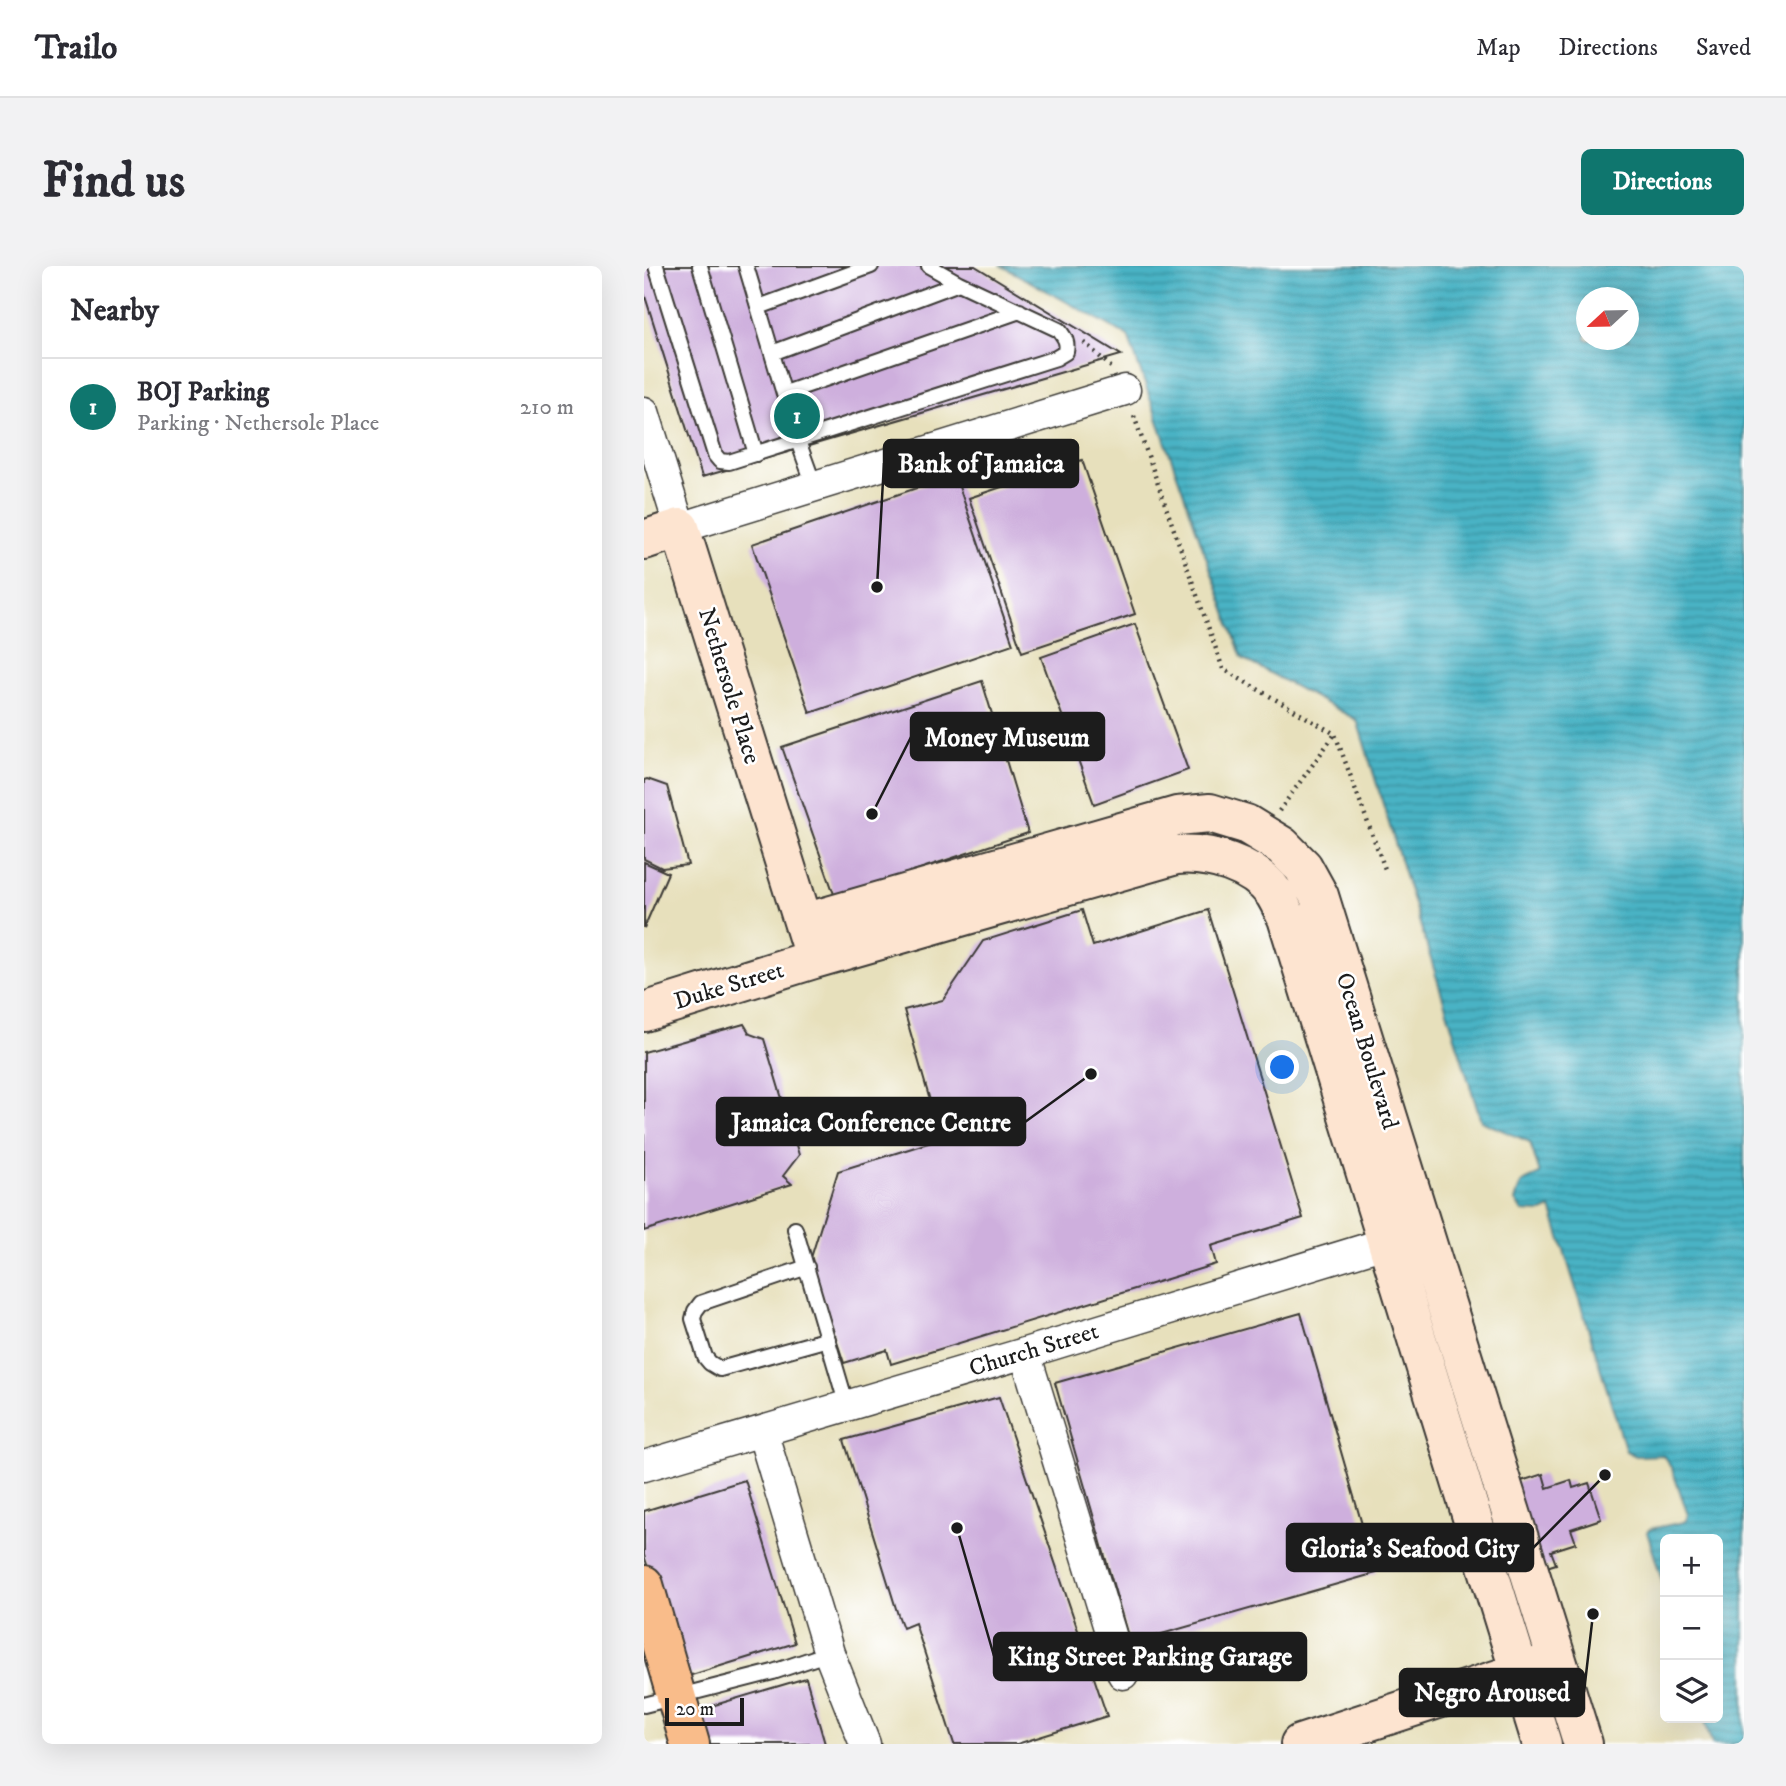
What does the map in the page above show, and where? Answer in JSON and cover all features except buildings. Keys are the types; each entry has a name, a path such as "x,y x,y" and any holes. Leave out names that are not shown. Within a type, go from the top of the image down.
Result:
{"highway":[{"path":"644,1585 660,1700 690,1744"}],"street":[{"path":"644,540 1125,390"},
{"name":"Nethersole Place","path":"644,412 814,959"},
{"name":"Ocean Boulevard","path":"804,923 1177,816 1210,813 1247,824 1282,846 1303,867 1319,897 1520,1672 1542,1744"},
{"name":"Ocean Boulevard","path":"814,959 1176,855 1194,853 1225,861 1257,875 1275,894 1287,918 1406,1236 1557,1660 1583,1744"},
{"name":"Duke Street","path":"644,1013 814,959"},
{"name":"Church Street","path":"644,1466 1406,1236"},
{"path":"1025,1353 1123,1674"},
{"path":"762,1431 829,1653 864,1744"},
{"path":"1300,1744 1557,1660"}],"lane":[{"path":"656,266 715,455 720,461 729,462 1056,358 1066,352 1065,337 1059,330 958,283 929,266"},
{"path":"700,266 756,454"},
{"path":"746,266 798,441 815,488"},
{"path":"759,307 871,266"},
{"path":"772,353 958,283"},
{"path":"785,393 1020,311"},
{"path":"795,1229 847,1406"},
{"path":"807,1267 701,1303 693,1319 705,1357 720,1369 828,1339"},
{"path":"660,1700 773,1672 829,1653"}],"path":[{"path":"1077,338 1089,345 1111,366 1125,390 1223,669 1335,734 1384,869"},
{"path":"1262,834 1335,734"}],"water":[{"path":"1002,266 1744,266 1744,1744 1712,1744 1706,1723 1723,1723 1723,1534 1660,1534 1660,1574 1647,1532 1650,1529 1684,1522 1688,1515 1672,1469 1663,1455 1636,1456 1626,1451 1551,1208 1542,1212 1522,1211 1515,1201 1518,1189 1523,1183 1540,1174 1530,1142 1481,1121 1357,720 1242,658 1128,336"}],"place":[{"name":"BOJ Parking","path":"797,416"},
{"name":"Bank of Jamaica","path":"877,587"},
{"name":"Money Museum","path":"872,814"},
{"name":"Jamaica Conference Centre","path":"1091,1074"},
{"name":"Gloria's Seafood City","path":"1605,1475"},
{"name":"King Street Parking Garage","path":"957,1528"},
{"name":"Negro Aroused","path":"1593,1614"}]}
